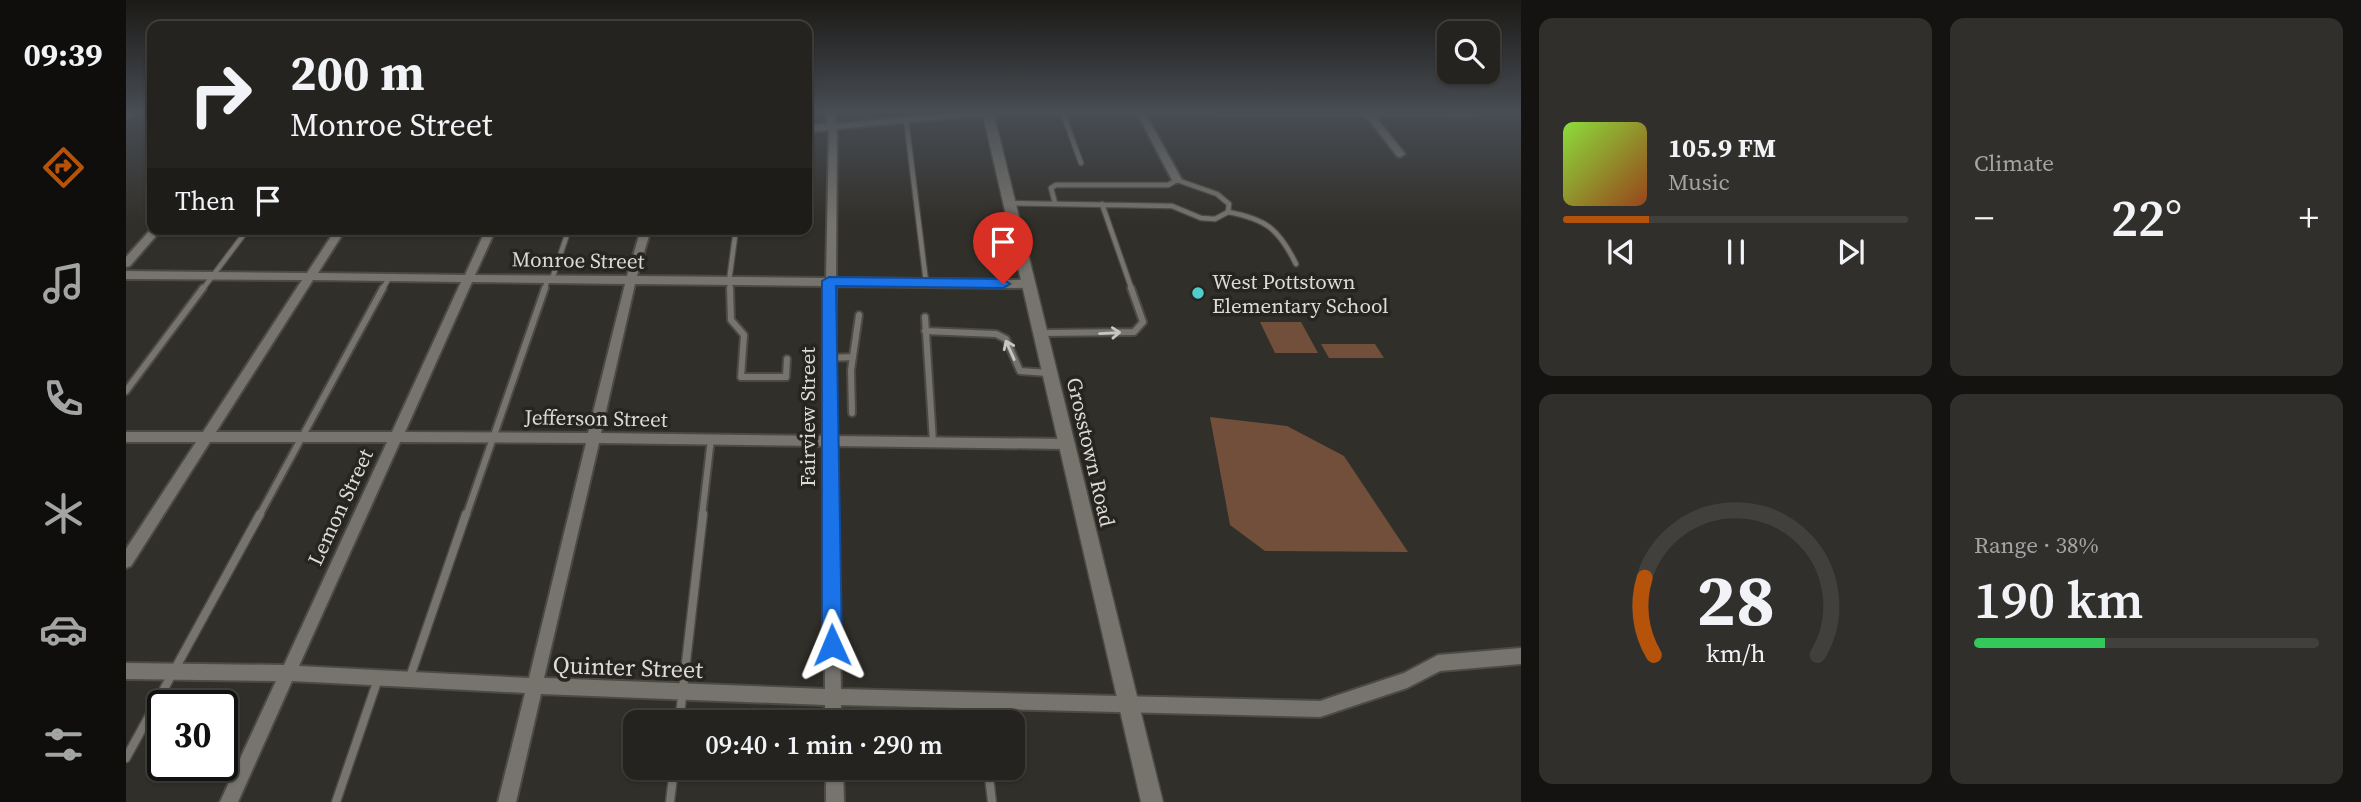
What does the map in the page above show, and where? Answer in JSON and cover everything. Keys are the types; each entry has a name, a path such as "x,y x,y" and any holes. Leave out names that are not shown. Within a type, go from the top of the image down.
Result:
{"street":[{"name":"Fairview Street","path":"832,148 829,440 833,710"},
{"name":"Grosstown Road","path":"996,148 1152,802"},
{"path":"1160,148 1177,180"},
{"path":"1396,148 1400,154"},
{"path":"126,264 152,235"},
{"path":"126,561 337,235"},
{"name":"Lemon Street","path":"229,802 488,235"},
{"path":"507,802 631,279 644,235"},
{"name":"Monroe Street","path":"126,275 1029,284"},
{"name":"Jefferson Street","path":"126,437 396,436 1065,444"},
{"name":"Quinter Street","path":"126,671 287,673 534,686 833,697 979,698 1320,709 1407,680 1438,663 1521,656"},
{"path":"834,780 835,802"}],"lane":[{"path":"910,148 926,282"},
{"path":"1076,148 1081,163"},
{"path":"1055,203 1051,188 1056,185 1168,185 1177,180 1216,194 1229,204 1228,212"},
{"path":"1009,203 1172,206 1201,218 1215,219 1228,212 1247,215 1283,236 1296,264"},
{"path":"1041,333 1134,332 1143,322 1102,204"},
{"path":"126,391 244,235"},
{"path":"410,679 493,437 567,235"},
{"path":"735,235 729,281 732,296 731,320 744,335 741,377 786,377 787,359"},
{"path":"126,758 389,278"},
{"path":"852,413 851,370 859,316"},
{"path":"925,317 933,442"},
{"path":"925,331 996,334 1006,339 1020,371 1050,373"},
{"path":"829,358 853,357"},
{"path":"680,710 711,439"},
{"path":"336,802 379,678"},
{"path":"979,698 980,710"},
{"path":"670,802 673,780"},
{"path":"989,780 992,802"}],"shaded area":[{"path":"1260,322 1301,322 1318,353 1275,353"},
{"path":"1321,344 1375,344 1384,358 1329,358"},
{"path":"1210,417 1287,426 1344,456 1408,552 1265,551 1230,525"}],"place":[{"name":"West Pottstown Elementary School","path":"1198,293"}],"route":[{"path":"832,645 829,281 1003,284"}]}
